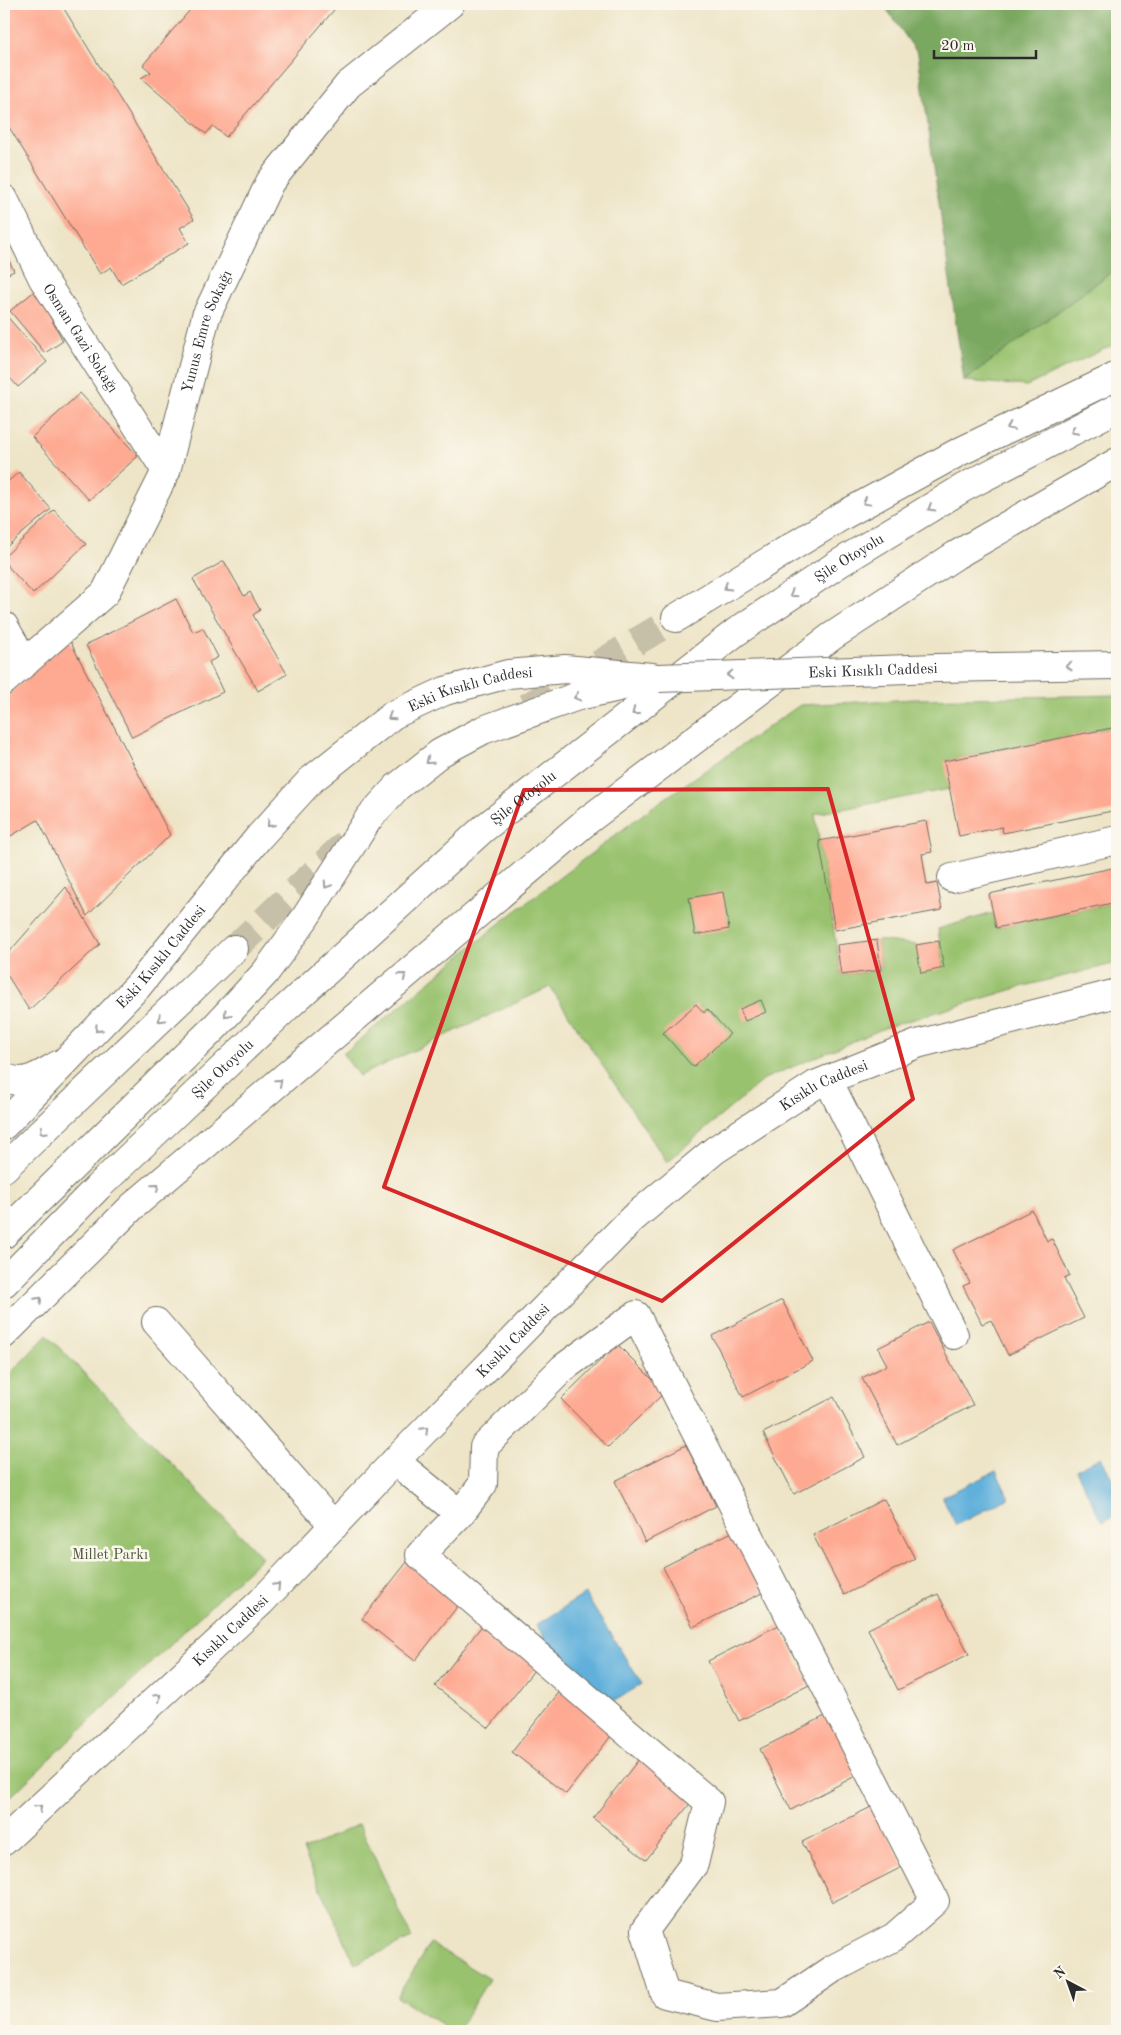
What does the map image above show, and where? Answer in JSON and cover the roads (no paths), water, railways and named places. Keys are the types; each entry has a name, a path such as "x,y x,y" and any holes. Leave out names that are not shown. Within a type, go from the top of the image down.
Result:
{"main road":[{"name":"Yunus Emre Sokağı","path":"4,681 105,593 166,471 206,316 270,182 348,85 450,4"},
{"name":"Osman Gazi Sokağı","path":"4,199 43,279 166,471"},
{"path":"676,618 842,516 957,453 1117,376"},
{"name":"Şile Otoyolu","path":"4,1283 98,1187 286,1008 483,829 736,632 838,564 963,488 1117,408"},
{"path":"4,1334 134,1206 588,820 831,637 956,555 1117,462"},
{"path":"4,626 25,663"},
{"name":"Eski Kısıklı Caddesi","path":"4,1125 138,986 259,837 311,780 393,715 445,691 508,674 565,669 659,678 936,668 1117,665"},
{"path":"4,1234 215,1027 265,973 305,918 369,818 397,787 440,753 483,730 578,696 659,678"},
{"path":"952,878 1117,840"},
{"path":"4,1168 234,949"},
{"name":"Kısıklı Caddesi","path":"4,1841 262,1602 395,1461 632,1219 715,1150 815,1085 916,1044 1117,993"},
{"path":"4,1077 14,1082 26,1082 70,1058"},
{"path":"828,1080 954,1335"},
{"path":"636,1315 935,1901 894,1937 831,1970 782,2003 717,2007 666,1994 645,1930 694,1864 709,1802 420,1555 460,1514 483,1484 484,1447 563,1368 636,1315"},
{"path":"156,1322 334,1526"},
{"path":"395,1461 460,1514"}],"water":[{"path":"1101,1457 1117,1489 1117,1515 1102,1522 1076,1470"},
{"path":"996,1471 1009,1498 956,1525 942,1497"},
{"path":"585,1594 642,1684 610,1704 544,1649 545,1637 536,1625"}],"tunnel":[{"path":"527,707 676,618"},
{"path":"234,949 349,840"}],"park label":[{"name":"Millet Parkı","path":"110,1554"}]}
